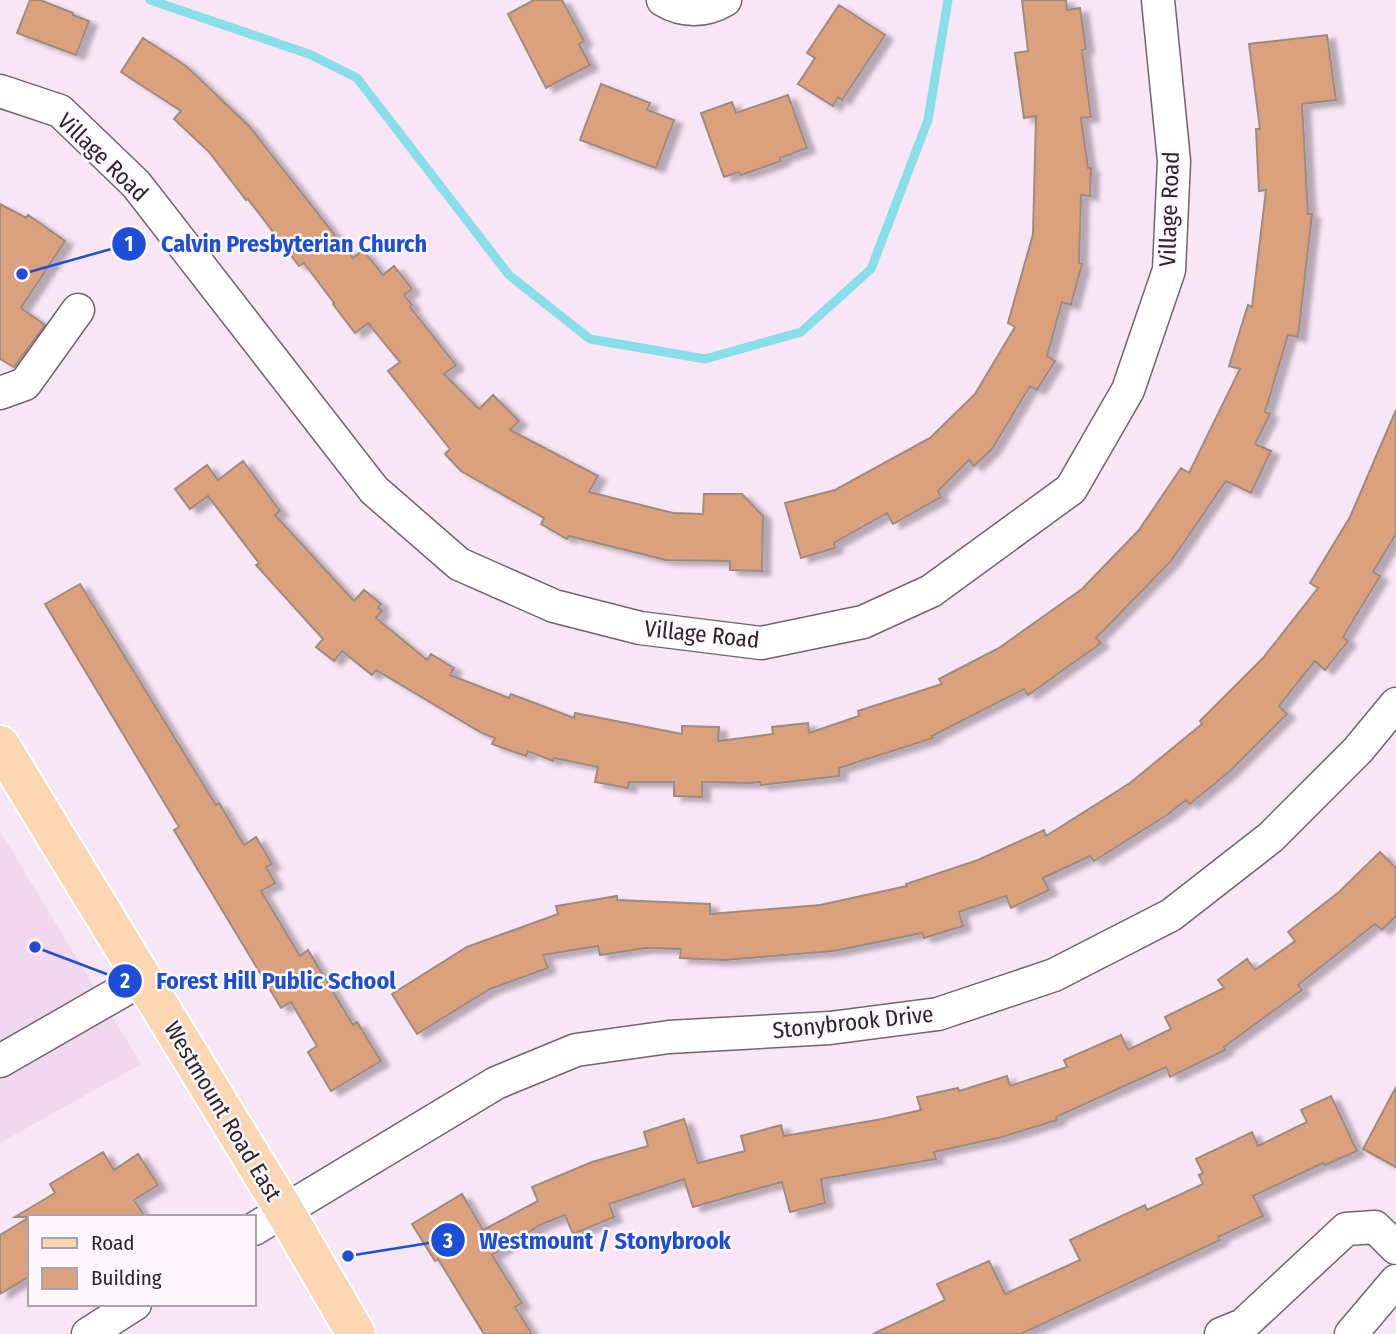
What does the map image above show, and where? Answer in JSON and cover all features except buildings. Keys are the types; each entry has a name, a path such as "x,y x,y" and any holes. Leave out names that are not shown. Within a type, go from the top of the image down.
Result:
{"main road":[{"name":"Westmount Road East","path":"0,746 142,979 269,1219 356,1334"}],"street":[{"path":"663,0 678,8 698,10 713,7 725,0"},
{"name":"Village Road","path":"0,91 60,111 135,184 374,491 459,564 554,607 640,628 761,643 863,622 931,591 1071,489 1128,390 1169,270 1174,161 1158,0"},
{"path":"0,393 25,384 78,310"},
{"name":"Stonybrook Drive","path":"269,1219 496,1083 576,1050 669,1037 830,1028 938,1014 1054,975 1171,915 1271,838 1358,750 1396,704"},
{"path":"0,1061 142,979"},
{"path":"1239,1331 1346,1229 1376,1227 1396,1248"},
{"path":"1351,1334 1396,1281"},
{"path":"88,1334 132,1306"}],"shaded area":[{"path":"0,831 141,1064 0,1143"}],"waterway":[{"path":"150,0 309,54 357,78 509,275 590,339 705,359 801,332 871,269 928,120 948,0"}],"place":[{"name":"Calvin Presbyterian Church","path":"22,274"},
{"name":"Forest Hill Public School","path":"35,947"},
{"name":"Westmount / Stonybrook","path":"348,1256"}]}
